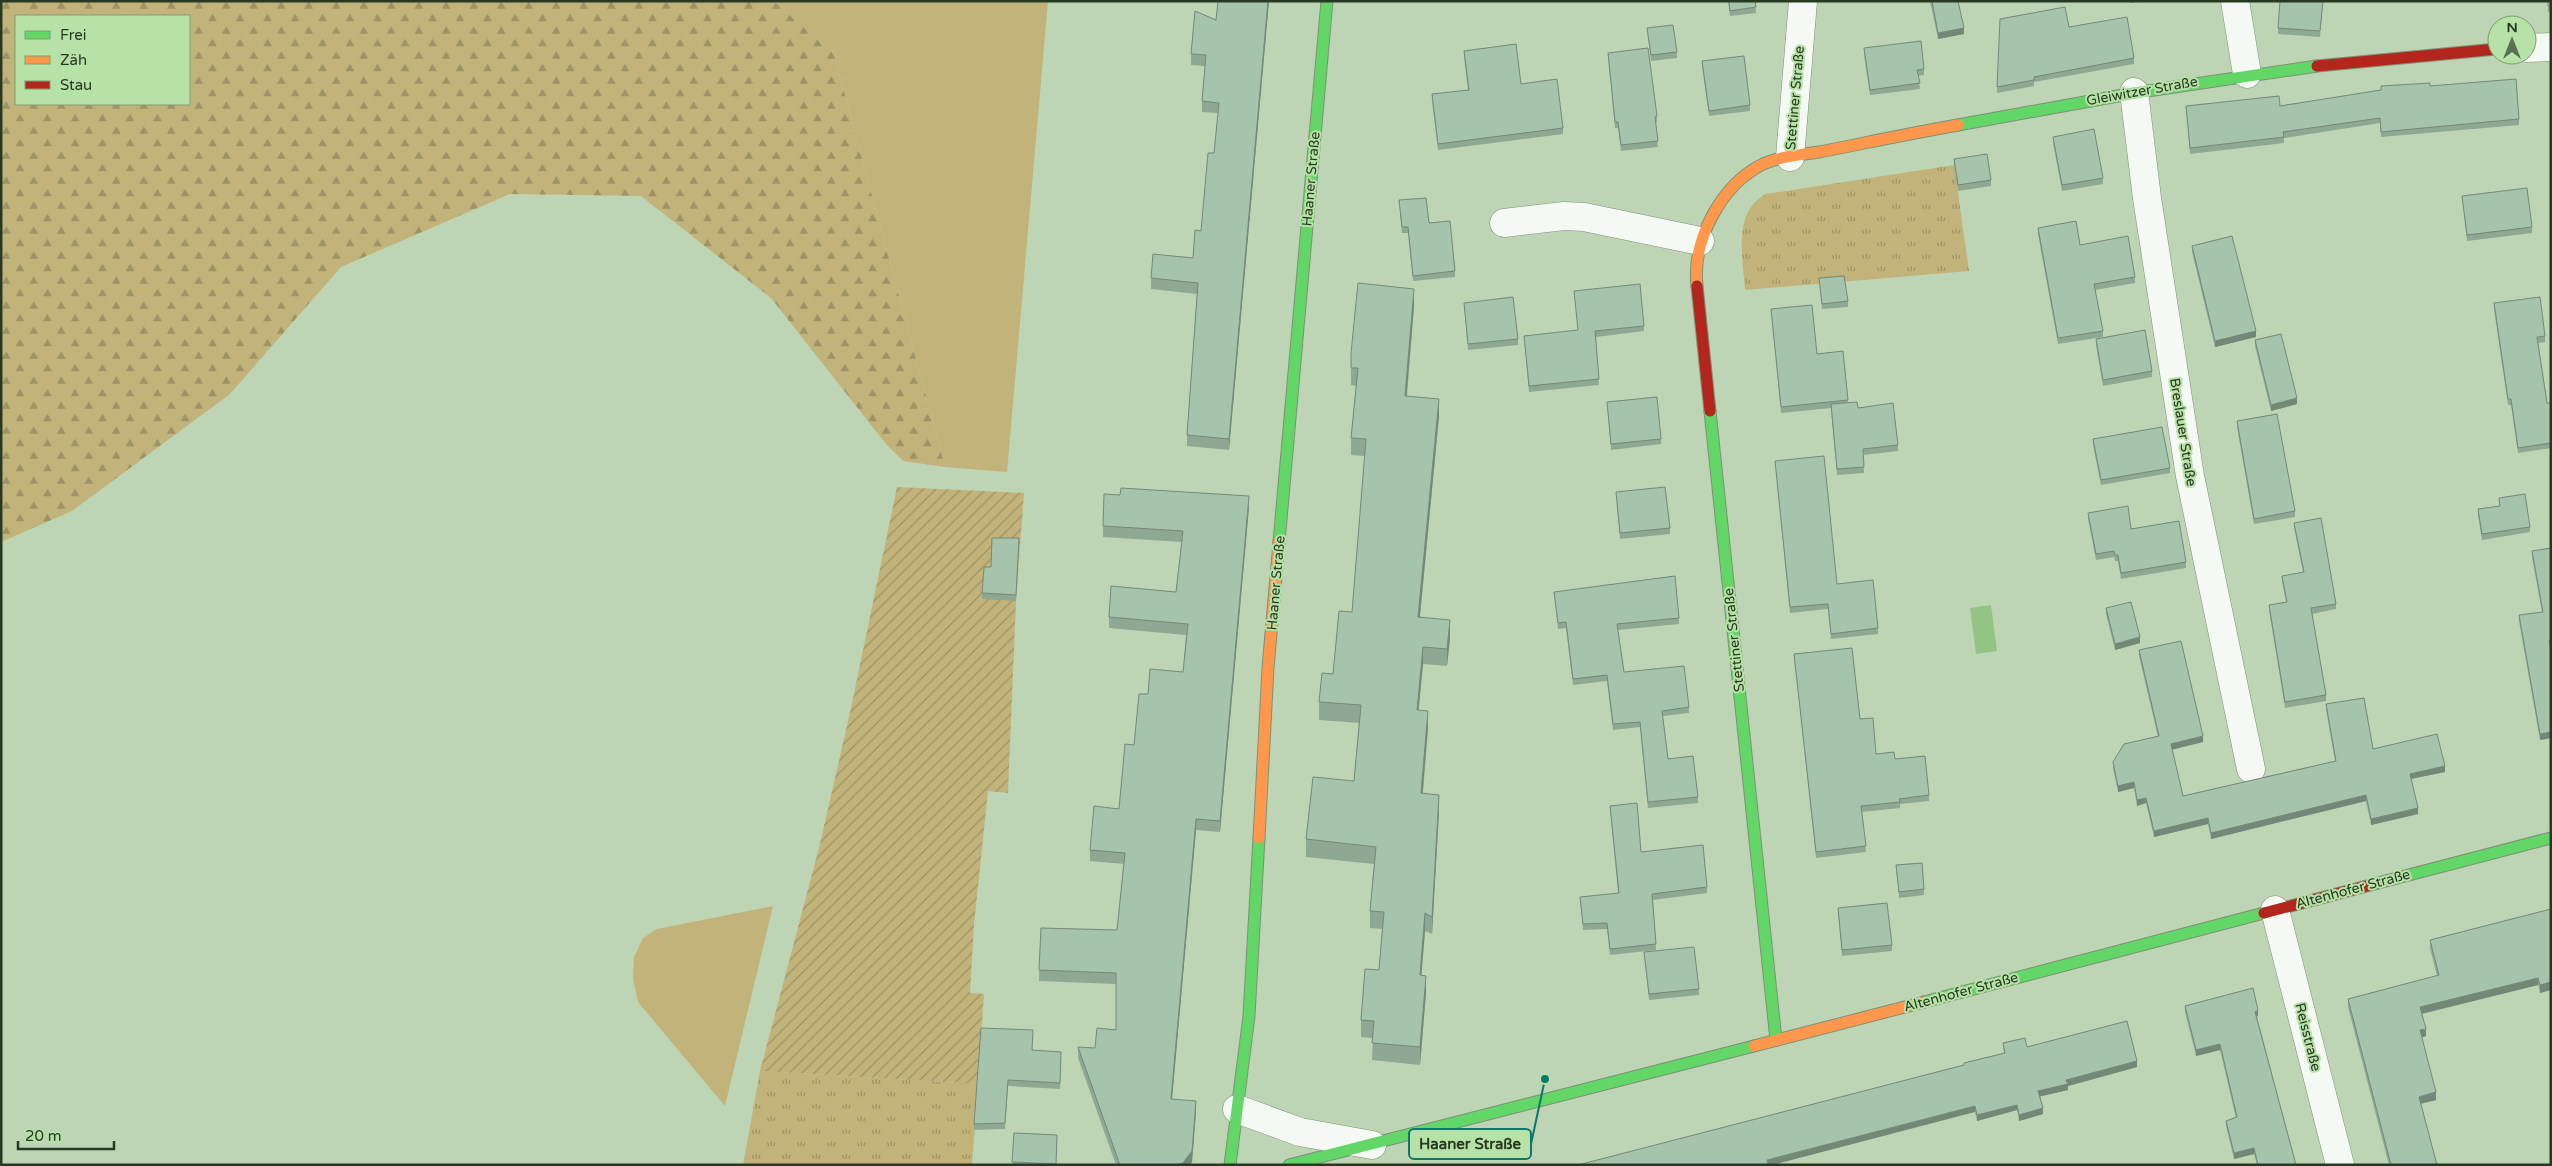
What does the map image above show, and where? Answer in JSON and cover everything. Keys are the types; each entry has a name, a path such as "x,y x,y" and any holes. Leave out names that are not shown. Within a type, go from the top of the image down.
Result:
{"street":[{"name":"Haaner Straße","path":"1230,1165 1249,1016 1268,668 1327,1"},
{"name":"Stettiner Straße","path":"1776,1040 1696,278 1700,241 1711,219 1735,185 1759,167 1790,157 1803,1"},
{"path":"2235,1 2247,74"},
{"name":"Gleiwitzer Straße","path":"1790,157 2134,92 2247,74 2487,50"},
{"name":"Breslauer Straße","path":"2134,92 2147,198 2190,476 2251,768"},
{"path":"1504,223 1564,216 1584,217 1700,241"},
{"name":"Altenhofer Straße","path":"1289,1165 2551,838"},
{"name":"Reisstraße","path":"2275,910 2340,1165"},
{"name":"Altenhofer Straße","path":"1237,1109 1300,1132 1372,1145"}],"green space":[{"path":"1,1 774,1 834,54 945,467 903,461 886,444 771,298 641,196 510,194 341,267 230,394 72,511 1,542"},
{"path":"774,1 1048,1 1007,472 945,467 834,54"},
{"path":"1954,165 1969,271 1745,290 1742,251 1744,224 1748,212 1755,202 1766,194"},
{"path":"897,487 1024,493 1016,601 1008,793 988,791 974,925 970,993 984,994 978,1084 760,1071 819,848 851,708"},
{"path":"773,906 725,1106 638,1002 633,979 634,957 643,938 657,929"},
{"path":"760,1071 978,1084 972,1165 743,1165"}],"shaded area":[{"path":"1991,605 1997,651 1976,654 1970,608"}],"building":[{"path":"1218,1 1268,1 1229,439 1187,435 1198,283 1151,278 1153,254 1193,258 1195,230 1201,231 1208,153 1214,153 1219,103 1202,101 1206,55 1191,54 1195,11 1216,20"},
{"path":"1729,1 1755,1 1756,7 1730,11"},
{"path":"1932,1 1958,1 1964,28 1938,33"},
{"path":"2280,1 2323,1 2320,31 2278,28"},
{"path":"2065,7 2069,27 2127,17 2134,58 2034,77 2034,80 1997,87 2000,19"},
{"path":"1673,25 1677,52 1651,55 1647,28"},
{"path":"1921,41 1924,69 1917,70 1920,83 1870,90 1864,48"},
{"path":"1516,44 1521,84 1557,79 1563,128 1438,144 1432,94 1469,90 1464,51"},
{"path":"1648,48 1657,116 1655,117 1658,141 1621,145 1618,122 1615,122 1608,53"},
{"path":"1744,56 1750,105 1709,111 1702,61"},
{"path":"2516,79 2519,119 2381,132 2380,118 2283,132 2284,137 2190,148 2186,106 2279,96 2280,106 2381,90 2381,86 2430,83 2430,86"},
{"path":"2094,129 2103,178 2062,185 2053,137"},
{"path":"1987,154 1991,180 1958,185 1954,159"},
{"path":"2527,188 2532,227 2467,235 2462,196"},
{"path":"1426,198 1429,223 1450,221 1455,271 1413,276 1408,227 1402,227 1399,200"},
{"path":"2076,221 2080,245 2128,236 2135,277 2094,284 2103,331 2058,338 2038,228"},
{"path":"2232,236 2256,331 2215,341 2192,246"},
{"path":"1844,276 1848,301 1822,304 1819,278"},
{"path":"1358,283 1414,289 1405,396 1439,399 1418,617 1450,620 1447,649 1423,647 1417,710 1428,711 1421,793 1439,795 1432,917 1425,913 1420,975 1426,976 1420,1047 1372,1043 1374,1021 1361,1020 1365,969 1379,970 1384,912 1370,911 1376,847 1306,839 1313,777 1354,781 1361,705 1319,702 1322,673 1333,674 1339,611 1352,612 1366,439 1351,438 1358,368 1351,368 1351,353"},
{"path":"1640,284 1644,326 1595,331 1599,379 1529,386 1524,336 1578,330 1574,291"},
{"path":"1513,297 1518,339 1468,344 1464,303"},
{"path":"2540,297 2545,336 2537,337 2547,403 2551,403 2551,443 2518,448 2511,399 2508,399 2494,303"},
{"path":"1812,305 1817,354 1843,351 1848,400 1781,407 1771,309"},
{"path":"2145,330 2152,371 2103,380 2096,339"},
{"path":"2281,334 2297,398 2271,405 2255,340"},
{"path":"1657,397 1661,439 1611,444 1607,402"},
{"path":"1857,402 1858,408 1893,403 1898,445 1863,449 1864,467 1837,469 1831,404"},
{"path":"2277,414 2295,511 2254,519 2237,421"},
{"path":"2162,427 2170,468 2101,480 2093,439"},
{"path":"1824,456 1837,584 1873,580 1878,628 1831,634 1828,604 1790,607 1775,461"},
{"path":"1665,487 1670,528 1620,533 1616,492"},
{"path":"1121,488 1249,496 1220,821 1196,819 1171,1099 1196,1101 1192,1151 1183,1163 1177,1165 1120,1165 1078,1047 1095,1048 1097,1028 1116,1030 1116,973 1039,970 1041,928 1117,930 1125,853 1090,850 1094,806 1119,809 1125,744 1134,745 1139,694 1148,694 1150,669 1183,672 1188,624 1109,617 1111,586 1176,592 1183,531 1103,526 1104,494 1120,495"},
{"path":"2525,494 2530,527 2482,534 2478,509 2500,506 2499,498"},
{"path":"2128,506 2131,529 2179,521 2186,562 2121,573 2118,555 2115,555 2114,551 2096,554 2088,513"},
{"path":"2321,518 2336,604 2311,608 2326,695 2285,702 2269,605 2287,602 2282,576 2304,572 2294,523"},
{"path":"992,538 1019,538 1016,595 982,593 984,567 991,567"},
{"path":"2551,548 2551,640 2549,641 2551,648 2551,732 2540,734 2519,615 2543,612 2532,551"},
{"path":"1675,576 1679,618 1617,624 1624,672 1684,666 1689,707 1662,711 1668,759 1693,756 1698,797 1648,802 1640,722 1613,724 1607,675 1573,679 1566,622 1558,623 1554,592"},
{"path":"2131,602 2140,637 2115,644 2106,608"},
{"path":"2181,641 2203,736 2171,744 2183,796 2336,761 2326,704 2364,698 2373,749 2437,734 2445,766 2410,774 2418,808 2371,819 2366,795 2211,833 2208,818 2154,831 2146,798 2137,800 2134,782 2118,786 2113,762 2124,744 2159,736 2139,650"},
{"path":"1852,648 1860,719 1873,718 1876,754 1894,752 1895,759 1925,756 1929,795 1899,799 1900,802 1861,806 1866,846 1816,852 1794,654"},
{"path":"1637,803 1641,852 1703,845 1707,887 1652,894 1656,944 1610,949 1607,923 1583,924 1580,897 1619,893 1610,806"},
{"path":"1922,863 1924,889 1899,892 1896,865"},
{"path":"1887,903 1892,945 1842,950 1838,908"},
{"path":"2551,909 2551,982 2540,985 2538,978 2420,1007 2426,1029 2420,1030 2436,1092 2419,1097 2437,1165 2391,1165 2348,999 2439,975 2430,940"},
{"path":"1694,947 1699,989 1649,994 1644,952"},
{"path":"2253,988 2258,1010 2255,1012 2296,1165 2258,1165 2254,1148 2234,1153 2226,1121 2237,1117 2220,1044 2196,1050 2185,1006"},
{"path":"2127,1021 2137,1061 2066,1080 2068,1084 2038,1091 2043,1108 2019,1115 2017,1105 1977,1115 1975,1106 1767,1160 1768,1165 1578,1165 1964,1065 1964,1063 2005,1053 2003,1043 2025,1038 2027,1047"},
{"path":"981,1028 1033,1030 1032,1050 1061,1052 1060,1083 1008,1080 1005,1123 974,1124"},
{"path":"1014,1133 1057,1135 1056,1164 1012,1162"}],"traffic: fast":[{"path":"1279,542 1327,1"},
{"path":"1958,125 2134,93 2317,66"},
{"path":"1710,411 1776,1040"},
{"path":"1230,1165 1249,1016 1259,838"},
{"path":"2378,883 2551,838"},
{"path":"1924,1002 2264,913"},
{"path":"1289,1165 1754,1046"}],"traffic: slow":[{"path":"1697,286 1699,250 1712,216 1734,185 1748,173 1763,164 1784,157 1958,125"},
{"path":"1259,838 1268,668 1279,542"},
{"path":"1754,1046 1924,1002"}],"traffic: jam":[{"path":"2317,66 2487,50"},
{"path":"1697,286 1710,411"},
{"path":"2264,913 2378,883"}],"place":[{"name":"Haaner Straße","path":"1545,1079"}]}
